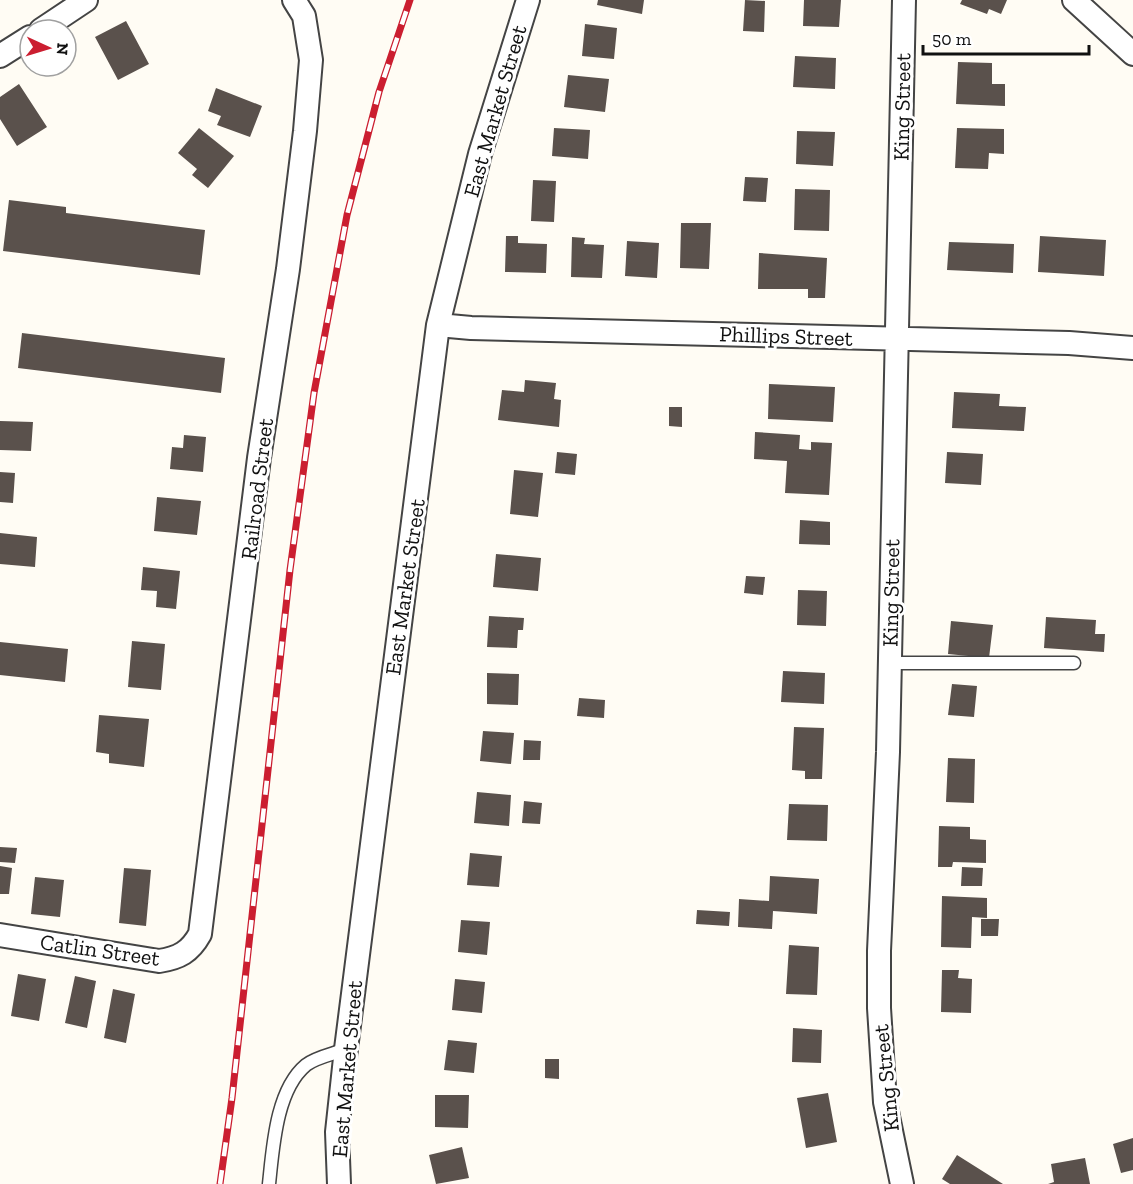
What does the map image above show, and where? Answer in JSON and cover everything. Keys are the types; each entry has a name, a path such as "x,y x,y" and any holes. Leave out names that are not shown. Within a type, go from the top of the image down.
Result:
{"street":[{"path":"59,18 86,0"},
{"name":"Railroad Street","path":"195,944 203,923 259,458 288,269 304,143 311,60 304,16 294,0"},
{"name":"East Market Street","path":"339,1184 337,1132 346,1049 438,325 480,154 528,0"},
{"name":"King Street","path":"902,1184 885,1102 879,1008 898,340 904,0"},
{"path":"1074,0 1133,54"},
{"path":"0,56 18,45"},
{"name":"Phillips Street","path":"438,325 471,328 1069,343 1133,348"},
{"name":"Catlin Street","path":"0,935 159,962 176,958 195,944"}],"lane":[{"path":"889,663 1074,663"},
{"path":"269,1184 280,1114 292,1082 308,1064 346,1049"}],"building":[{"path":"598,0 644,0 642,14 597,5"},
{"path":"745,0 765,1 764,32 743,31"},
{"path":"804,0 841,0 839,27 803,26"},
{"path":"962,0 1007,0 1001,14 989,9 987,14 960,4"},
{"path":"126,21 149,64 118,80 95,37"},
{"path":"585,24 617,28 614,59 582,56"},
{"path":"795,56 836,58 835,89 793,87"},
{"path":"958,62 992,63 992,84 1005,84 1005,106 956,104"},
{"path":"568,75 609,79 605,112 564,107"},
{"path":"19,84 47,127 17,146 0,119 0,97"},
{"path":"216,88 262,106 250,137 217,125 221,116 208,111"},
{"path":"199,128 234,156 208,188 192,175 197,169 178,153"},
{"path":"554,128 590,130 588,159 552,156"},
{"path":"957,128 1004,129 1004,154 989,153 988,169 955,168"},
{"path":"797,131 835,132 833,166 796,164"},
{"path":"745,177 768,178 766,202 743,201"},
{"path":"533,180 556,181 554,222 531,221"},
{"path":"795,189 830,190 829,231 794,230"},
{"path":"9,200 66,207 66,213 205,230 200,275 3,251"},
{"path":"681,223 711,223 709,269 680,268"},
{"path":"506,236 518,236 518,243 547,244 546,273 505,272"},
{"path":"1040,236 1106,240 1104,276 1038,272"},
{"path":"572,237 585,238 584,244 604,245 602,278 571,277"},
{"path":"627,241 659,243 657,278 625,276"},
{"path":"949,242 1014,244 1013,273 947,270"},
{"path":"759,253 827,258 825,298 808,298 808,289 758,289"},
{"path":"22,333 225,358 221,393 18,368"},
{"path":"525,380 556,383 554,399 561,400 559,427 498,420 502,390 524,392"},
{"path":"769,384 835,387 833,422 768,419"},
{"path":"954,392 1000,394 999,406 1026,407 1024,431 952,428"},
{"path":"669,407 682,407 682,427 669,426"},
{"path":"0,421 33,422 31,451 0,450"},
{"path":"755,432 800,435 799,449 811,450 811,442 832,443 829,495 785,493 787,461 754,459"},
{"path":"184,435 206,437 203,472 170,469 172,447 183,448"},
{"path":"557,452 577,454 575,475 555,473"},
{"path":"947,452 983,454 981,485 945,483"},
{"path":"514,470 543,473 538,517 510,514"},
{"path":"0,472 15,473 13,503 0,502"},
{"path":"157,497 201,501 197,535 154,531"},
{"path":"800,520 830,522 830,545 799,544"},
{"path":"0,533 37,537 35,567 0,564"},
{"path":"496,554 541,558 538,591 493,587"},
{"path":"143,567 180,571 176,609 156,607 157,591 141,590"},
{"path":"746,576 765,577 763,595 744,593"},
{"path":"798,590 827,591 826,626 797,625"},
{"path":"489,616 524,618 523,630 518,630 517,648 487,647"},
{"path":"1046,617 1096,620 1095,634 1105,634 1104,652 1044,648"},
{"path":"951,621 993,625 989,658 948,654"},
{"path":"132,641 165,644 161,690 128,687"},
{"path":"0,642 68,649 65,682 0,675"},
{"path":"783,671 825,673 824,704 781,702"},
{"path":"487,673 519,674 518,705 487,704"},
{"path":"952,684 977,686 974,717 948,715"},
{"path":"579,698 605,700 604,718 577,716"},
{"path":"99,715 149,719 144,767 109,763 109,754 96,752"},
{"path":"794,727 824,728 822,779 805,779 805,771 792,770"},
{"path":"483,731 514,733 511,764 480,761"},
{"path":"524,740 541,741 540,760 523,760"},
{"path":"948,758 975,759 974,803 946,802"},
{"path":"477,792 511,795 509,826 474,823"},
{"path":"524,801 542,803 540,824 522,823"},
{"path":"789,804 828,805 827,841 787,840"},
{"path":"939,826 970,827 970,839 986,840 986,863 953,862 952,867 938,867"},
{"path":"0,847 17,848 15,863 0,862"},
{"path":"470,853 502,856 499,887 467,885"},
{"path":"0,866 12,868 9,894 0,894"},
{"path":"962,867 983,868 982,886 961,886"},
{"path":"124,868 151,870 146,926 119,923"},
{"path":"770,876 819,879 817,914 773,911 772,929 738,927 739,899 769,901"},
{"path":"35,877 64,880 60,917 31,914"},
{"path":"942,896 987,898 987,918 972,917 971,948 941,947"},
{"path":"697,910 730,912 729,926 696,924"},
{"path":"981,919 999,919 998,936 981,936"},
{"path":"461,920 490,922 487,955 458,952"},
{"path":"789,945 819,947 817,995 786,994"},
{"path":"942,970 959,970 958,978 972,979 971,1013 941,1012"},
{"path":"18,974 46,979 39,1021 11,1016"},
{"path":"75,976 96,981 87,1028 65,1023"},
{"path":"455,979 485,982 482,1013 452,1010"},
{"path":"113,989 135,994 126,1043 104,1038"},
{"path":"793,1028 822,1030 821,1063 792,1062"},
{"path":"448,1040 477,1043 474,1073 444,1070"},
{"path":"545,1059 559,1059 559,1079 545,1078"},
{"path":"828,1093 837,1142 806,1148 797,1098"},
{"path":"435,1095 469,1095 468,1128 435,1127"},
{"path":"1133,1138 1133,1170 1121,1173 1113,1144"},
{"path":"462,1147 469,1178 436,1184 429,1155"},
{"path":"957,1155 1003,1184 950,1184 942,1179"},
{"path":"1085,1158 1090,1184 1048,1184 1054,1182 1051,1164"}],"railway":[{"path":"220,1184 232,1098 290,570 314,393 347,215 379,92 410,0"}]}
